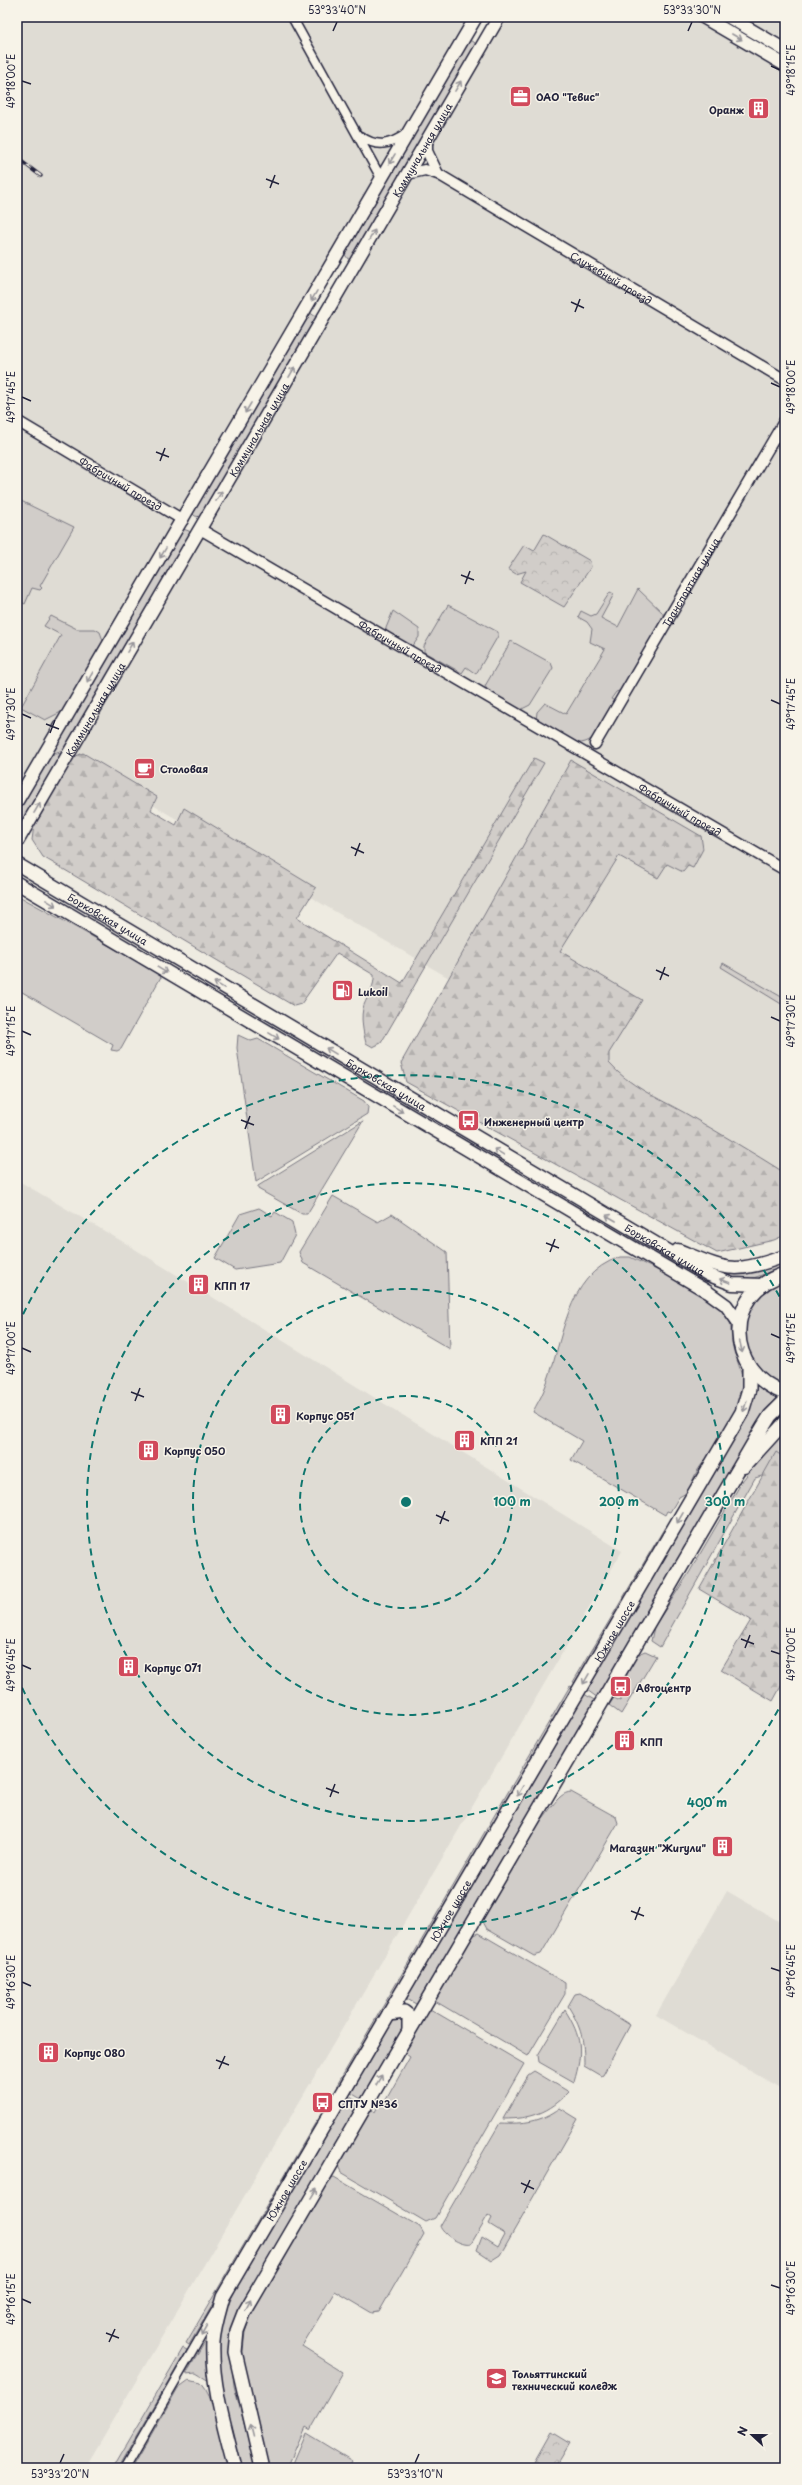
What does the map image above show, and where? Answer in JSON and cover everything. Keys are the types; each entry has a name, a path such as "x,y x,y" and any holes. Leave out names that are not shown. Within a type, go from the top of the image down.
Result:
{"main road":[{"name":"Коммунальная улица","path":"17,801 183,520 476,17"},
{"name":"Коммунальная улица","path":"17,842 499,17"},
{"path":"703,17 785,65"},
{"path":"730,17 781,47 770,56"},
{"path":"469,30 486,39"},
{"path":"340,251 343,260 352,263 357,261"},
{"path":"328,272 339,270 344,276 344,283"},
{"name":"Фабричный проезд","path":"183,520 200,530"},
{"name":"Борковская улица","path":"17,864 641,1236 715,1278 739,1285 763,1285"},
{"name":"Борковская улица","path":"17,883 708,1292 726,1305 739,1324"},
{"path":"380,1099 389,1086"},
{"path":"641,1236 727,1268 738,1270 757,1266 785,1256"},
{"path":"785,1274 763,1285 747,1302 739,1324 741,1351 749,1367 762,1382 785,1393"},
{"name":"Южное шоссе","path":"236,2468 222,2413 214,2361 214,2335 223,2297 742,1412 749,1389 749,1367"},
{"path":"262,2468 238,2373 235,2352 237,2331 252,2296 770,1416 785,1401"},
{"path":"719,1502 740,1472 765,1441 785,1422"},
{"path":"400,1995 403,2006 406,2008 413,2010 422,2007"},
{"path":"389,2014 404,2012 409,2016 409,2029"}],"street":[{"path":"292,17 381,178"},
{"path":"358,135 366,141 379,145 395,141 408,133"},
{"path":"427,139 427,151 438,174"},
{"name":"Служебный проезд","path":"407,174 425,170 438,174 785,380"},
{"name":"Транспортная улица","path":"595,744 785,420"},
{"name":"Фабричный проезд","path":"17,421 183,520"},
{"name":"Фабричный проезд","path":"200,530 785,870"},
{"path":"125,2468 223,2297"}],"shaded area":[{"path":"17,17 472,17 17,788"},
{"path":"506,17 785,17 785,1174 72,758"},
{"path":"17,1180 125,1243 622,1551 85,2468 17,2468"},
{"path":"727,1891 785,1925 785,2091 656,2015"}],"green space":[{"path":"468,40 474,42 477,46 351,259 348,259 344,253"},
{"path":"309,312 319,319 200,517 195,516 192,513"},
{"path":"17,499 74,527 40,586 42,588 40,590 32,588 25,604 19,601 17,604"},
{"path":"183,529 189,531 191,535 66,749 51,754"},
{"path":"544,534 590,561 591,567 564,607 520,582 526,571 516,574 508,569 524,545 534,551"},
{"path":"638,589 663,613 663,618 622,690 616,692 611,699 615,701 601,728 591,739 578,743 536,720 537,712 545,703 566,714 605,649 590,642 592,629 587,622 578,617 581,611 591,616 596,614 610,592 614,594 601,618 618,627"},
{"path":"448,605 498,632 498,636 476,674 466,667 462,673 424,652 424,646"},
{"path":"393,611 419,629 419,637 412,647 386,633 386,628"},
{"path":"51,616 77,629 95,629 100,632 104,643 63,711 45,720 21,707 61,635 44,626"},
{"path":"511,641 551,663 553,668 530,705 520,710 488,691 485,686"},
{"path":"65,752 17,833 17,808 48,756"},
{"path":"83,753 157,797 151,810 176,825 184,808 316,888 297,918 402,983 534,758 544,763 381,1043 373,1047 366,1043 362,1019 364,1005 372,987 374,975 337,953 301,1004 294,1006 43,857 32,840 34,825 72,758"},
{"path":"571,760 701,836 703,849 693,868 688,866 683,872 667,864 658,878 619,856 560,951 642,1000 609,1053 609,1063 617,1071 644,1091 685,1113 785,1173 785,1235 774,1240 717,1253 406,1082 401,1063"},
{"path":"17,895 162,975 121,1049 117,1051 111,1050 113,1045 17,989"},
{"path":"723,963 785,999 785,1004 783,1005 721,967"},
{"path":"238,1035 251,1041 258,1039 364,1101 368,1107 367,1114 256,1182 237,1048"},
{"path":"363,1121 307,1214 302,1214 258,1189 258,1186"},
{"path":"333,1196 378,1222 392,1214 447,1252 450,1349 303,1263 299,1252"},
{"path":"259,1208 272,1216 275,1212 292,1222 295,1235 280,1263 235,1270 215,1258 240,1214"},
{"path":"620,1257 630,1257 667,1275 670,1271 704,1292 721,1306 730,1321 733,1348 743,1381 743,1399 729,1428 718,1445 699,1468 693,1478 690,1491 679,1497 670,1512 667,1511 665,1515 571,1460 582,1441 533,1412 551,1372 568,1313 577,1295 587,1279 601,1266"},
{"path":"785,1260 785,1267 744,1280 727,1276 715,1270"},
{"path":"785,1280 785,1385 771,1377 759,1367 751,1355 746,1343 745,1329 747,1316 754,1303 766,1290"},
{"path":"756,1385 778,1398 763,1416 598,1698 587,1690 749,1412"},
{"path":"785,1425 785,1469 755,1478 660,1647 651,1641 654,1627 689,1573 743,1480"},
{"path":"776,1452 785,1458 785,1679 773,1701 721,1670 751,1620 699,1589"},
{"path":"665,1527 662,1538 577,1684 573,1682"},
{"path":"645,1651 656,1656 621,1714 609,1705 614,1698 620,1701 630,1682 625,1679 635,1659 638,1655"},
{"path":"570,1686 575,1688 369,2039 364,2042 344,2076 341,2087 337,2085"},
{"path":"584,1694 596,1701 420,2000 416,2004 407,1999 408,1994"},
{"path":"571,1792 616,1817 618,1823 541,1954 534,1956 487,1929 482,1920 537,1824 561,1796"},
{"path":"479,1933 565,1983 565,1994 528,2056 435,2001 472,1936"},
{"path":"580,1993 630,2025 603,2075 601,2076 584,2066 583,2041 576,2021 568,2006 575,1994"},
{"path":"430,2009 524,2064 435,2218 426,2222 341,2172 338,2166 370,2109 375,2112 379,2104 383,2105 410,2057 403,2052"},
{"path":"565,2010 575,2028 580,2053 574,2082 539,2062 538,2055"},
{"path":"395,2016 408,2021 363,2100 351,2093"},
{"path":"534,2071 569,2092 547,2110 522,2118 503,2119 528,2075"},
{"path":"348,2096 361,2103 230,2349 234,2386 256,2468 242,2468 222,2388 218,2348 224,2314 241,2278"},
{"path":"560,2108 578,2119 500,2255 492,2260 477,2250 482,2237 498,2247 505,2234 489,2224 492,2218 488,2215 471,2244 463,2244 458,2242 444,2233 440,2226 500,2123 532,2121 553,2113"},
{"path":"317,2120 316,2129 189,2345 186,2343"},
{"path":"334,2177 420,2227 424,2234 379,2312 372,2313 335,2291 302,2346 343,2372 310,2430 305,2427 287,2468 267,2468 242,2360 245,2332 254,2306 329,2179"},
{"path":"208,2337 206,2359 209,2381 196,2373 186,2374"},
{"path":"183,2348 187,2350 118,2468 113,2468"},
{"path":"189,2380 201,2383 206,2389 212,2404 223,2448 231,2468 132,2468 178,2388"},
{"path":"551,2432 569,2443 554,2468 545,2468 534,2462"},
{"path":"306,2433 352,2461 348,2468 291,2468"}],"railway":[{"path":"17,158 41,176"}],"place":[{"name":"ОАО \"Тевис\"","path":"520,96"},
{"name":"Оранж","path":"759,109"},
{"name":"Столовая","path":"145,768"},
{"name":"Lukoil","path":"343,991"},
{"name":"Инженерный центр","path":"468,1121"},
{"name":"КПП 17","path":"199,1285"},
{"name":"Корпус 051","path":"281,1415"},
{"name":"КПП 21","path":"464,1440"},
{"name":"Корпус 050","path":"148,1450"},
{"name":"Корпус 071","path":"129,1667"},
{"name":"Автоцентр","path":"620,1687"},
{"name":"КПП","path":"624,1741"},
{"name":"Магазин \"Жигули\"","path":"722,1847"},
{"name":"Корпус 080","path":"49,2052"},
{"name":"СПТУ №36","path":"322,2103"},
{"name":"Тольяттинский технический коледж","path":"496,2379"}]}
